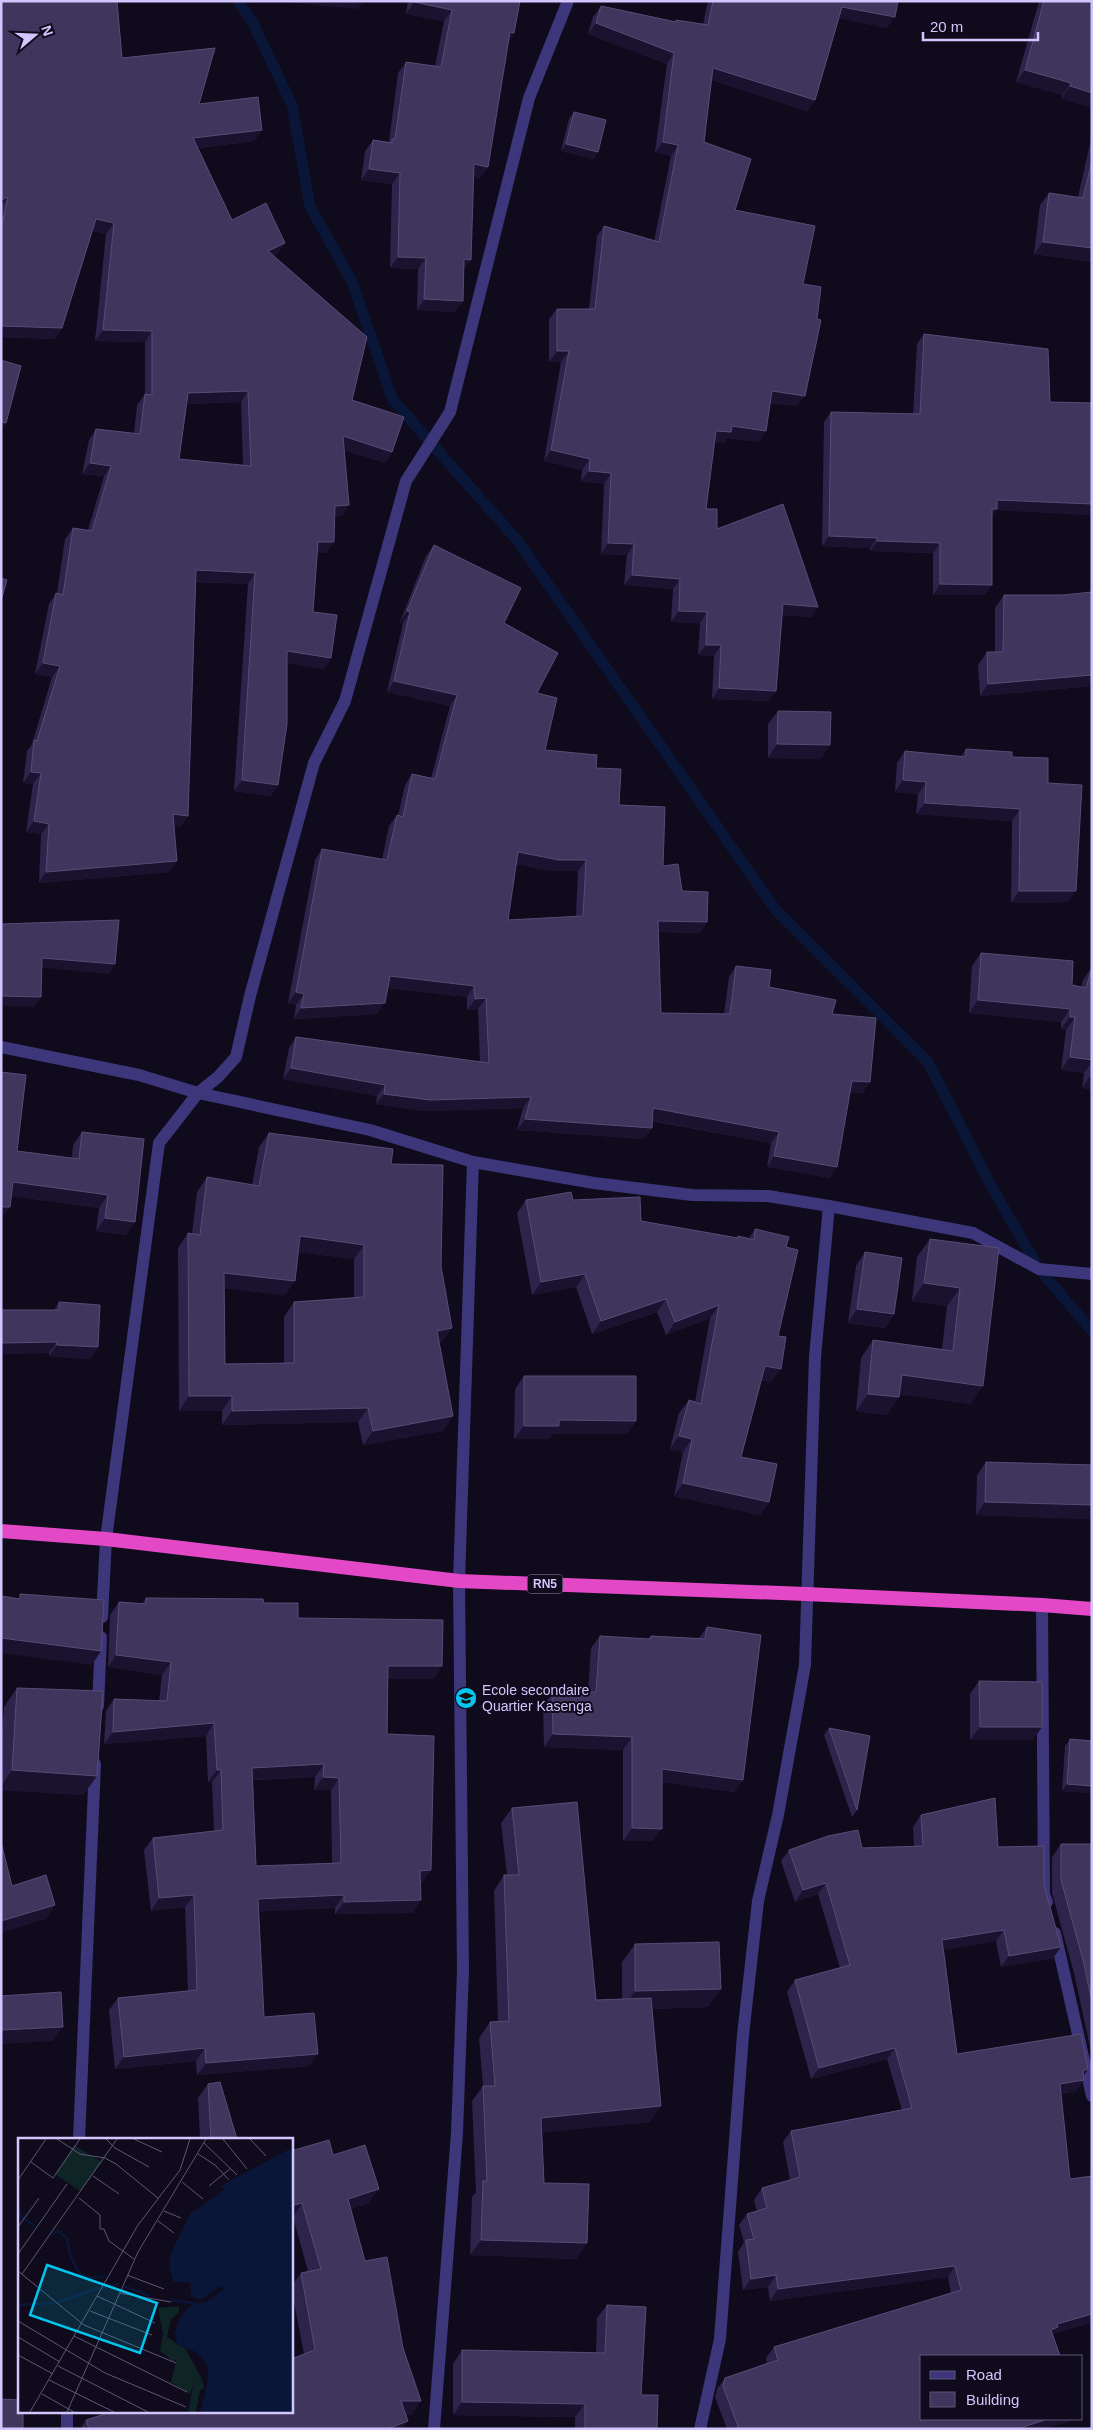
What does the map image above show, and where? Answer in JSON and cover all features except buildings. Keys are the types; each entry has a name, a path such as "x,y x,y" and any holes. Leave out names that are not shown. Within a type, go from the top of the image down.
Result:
{"highway":[{"name":"RN5","path":"1,1532 106,1539 459,1581 1042,1604 1092,1609"}],"street":[{"path":"97,1723 106,1539 160,1143 198,1093 218,1077 236,1057 250,996 314,763 346,701 406,481 450,412 529,98 568,1"},
{"path":"1,1047 139,1074 198,1093 370,1130 473,1162 594,1183 682,1194 768,1196 829,1206 973,1233 1039,1269 1092,1274"},
{"path":"434,2429 457,2133 463,1970 459,1581 473,1162"},
{"path":"700,2429 720,2339 743,2035 758,1901 776,1822 805,1666 815,1357 829,1206"},
{"path":"1042,1604 1044,1884 1092,2096"},
{"path":"78,2138 95,1752"},
{"path":"67,2412 67,2429"}],"waterway":[{"path":"238,1 252,21 292,105 310,206 352,282 393,400 517,540 775,909 928,1062 989,1182 1039,1269 1092,1331"}],"place":[{"name":"Ecole secondaire Quartier Kasenga","path":"466,1698"}]}
